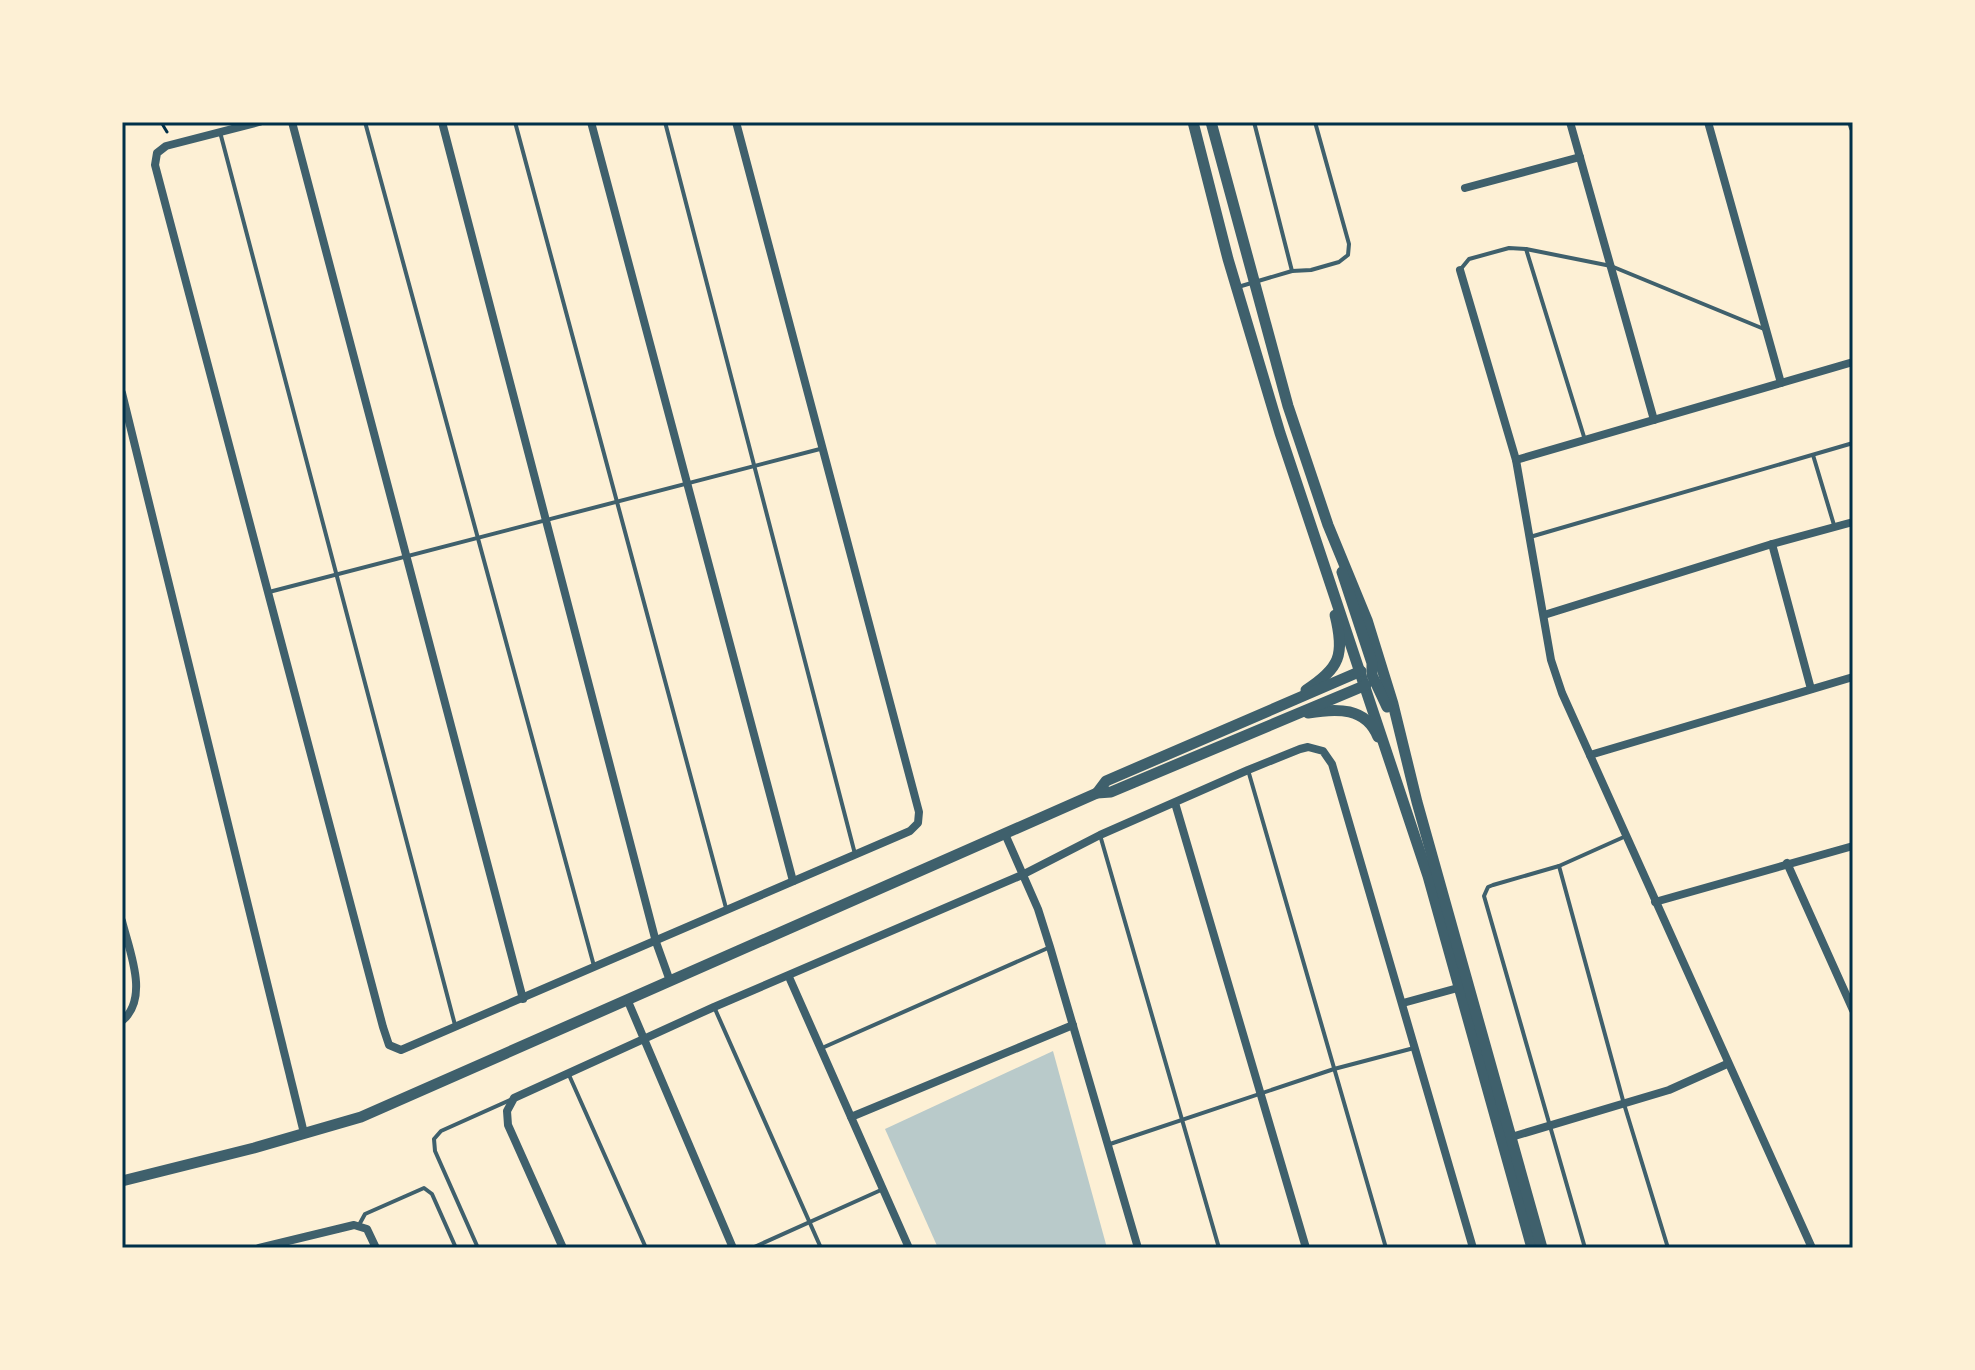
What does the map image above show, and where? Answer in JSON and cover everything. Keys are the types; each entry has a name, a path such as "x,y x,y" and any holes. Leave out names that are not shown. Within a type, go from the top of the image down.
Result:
{"street":[{"path":"259,122 161,149 155,159 157,173 383,1027 389,1045 401,1050 910,831 918,823 919,812 736,122"},
{"path":"292,122 523,999"},
{"path":"442,122 656,942 670,981"},
{"path":"591,122 793,881"},
{"path":"1193,122 1236,287 1316,544 1340,647 1330,674 1280,714"},
{"path":"122,1181 361,1117 1097,793 1111,792 1366,677 1372,663 1288,406 1211,122"},
{"path":"1570,122 1654,420"},
{"path":"1708,122 1781,383"},
{"path":"1851,122 1853,128"},
{"path":"1465,188 1580,157"},
{"path":"1460,270 1516,460 1551,660 1562,693 1812,1248"},
{"path":"1516,460 1853,362"},
{"path":"122,393 304,1133"},
{"path":"1544,615 1853,522"},
{"path":"1328,525 1367,620 1393,704 1463,987 1506,1138 1542,1248"},
{"path":"1316,544 1366,677 1463,987"},
{"path":"1772,544 1811,689"},
{"path":"1366,677 1379,687 1399,738"},
{"path":"1590,755 1853,677"},
{"path":"1280,714 1337,709 1362,716 1375,729 1406,805"},
{"path":"563,1248 506,1118 514,1098 714,1007 1022,875 1100,835 1308,747 1328,756 1332,764 1473,1248"},
{"path":"1175,803 1306,1248"},
{"path":"1005,834 1038,909 1138,1248"},
{"path":"1655,902 1853,846"},
{"path":"1787,863 1853,1010"},
{"path":"122,921 136,979 135,1000 122,1021"},
{"path":"789,977 909,1248"},
{"path":"1403,1003 1463,987"},
{"path":"627,999 733,1248"},
{"path":"851,1117 1073,1025"},
{"path":"1506,1138 1669,1090 1727,1064"},
{"path":"1506,1138 1532,1248"},
{"path":"259,1248 294,1244 359,1225 367,1229 376,1248"}],"lane":[{"path":"365,122 595,968"},
{"path":"515,122 727,910"},
{"path":"665,122 855,854"},
{"path":"1254,122 1292,271"},
{"path":"1236,287 1292,271 1325,267 1345,259 1349,251 1315,122"},
{"path":"220,132 455,1028"},
{"path":"1460,270 1469,259 1509,248 1526,249 1611,266 1767,330"},
{"path":"1526,249 1585,440"},
{"path":"1530,537 1853,443"},
{"path":"269,592 823,448"},
{"path":"1813,455 1834,527"},
{"path":"1248,770 1386,1248"},
{"path":"1100,835 1219,1248"},
{"path":"1585,1248 1484,896 1488,887 1559,866 1626,836"},
{"path":"1559,866 1624,1104 1668,1248"},
{"path":"820,1049 1050,947"},
{"path":"714,1007 821,1248"},
{"path":"1108,1145 1334,1069 1416,1047"},
{"path":"568,1073 646,1248"},
{"path":"478,1248 433,1145 434,1139 441,1131 514,1098"},
{"path":"359,1225 365,1214 424,1188 432,1194 456,1248"},
{"path":"752,1248 883,1189"}],"shaded area":[{"path":"1053,1051 1107,1248 938,1248 885,1129"}]}
